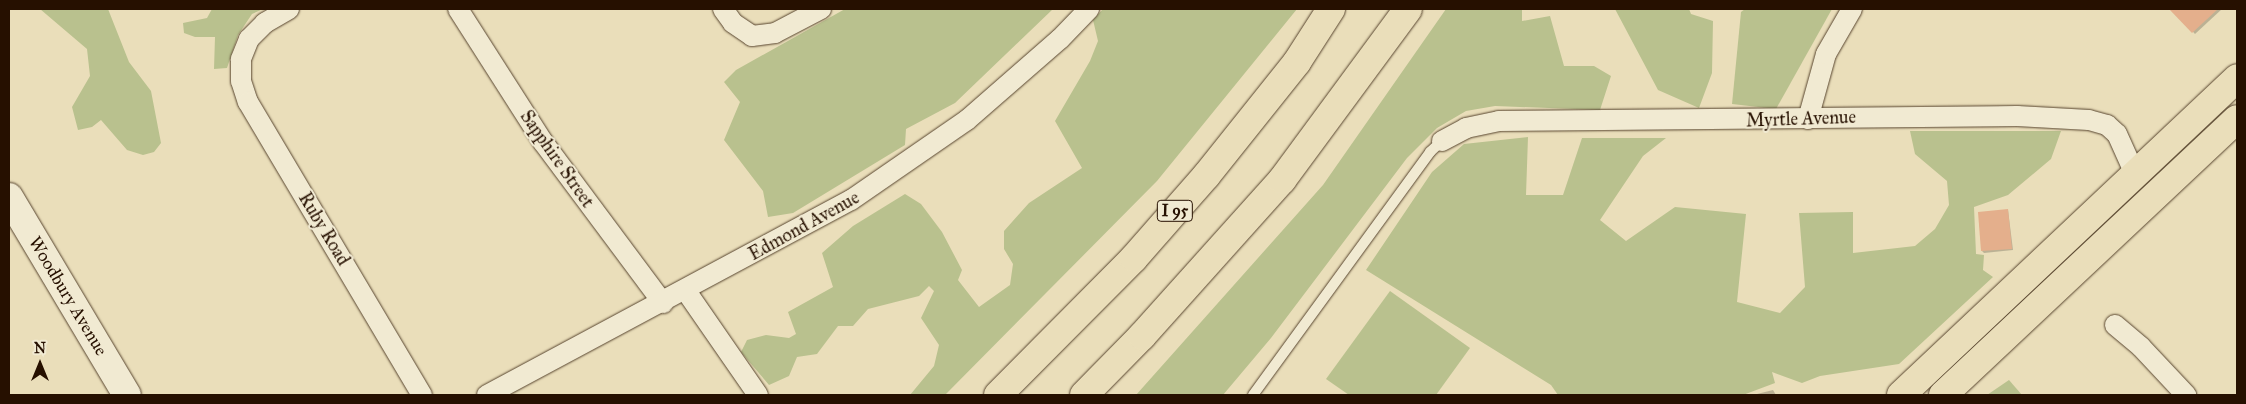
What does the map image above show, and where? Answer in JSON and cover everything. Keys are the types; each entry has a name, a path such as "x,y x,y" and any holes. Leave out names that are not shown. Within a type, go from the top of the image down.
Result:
{"main road":[{"name":"I 95","path":"998,395 1134,258 1206,176 1297,62 1331,9"},
{"path":"1084,395 1142,336 1282,180 1345,99 1408,9"},
{"path":"1901,395 2237,78"},
{"path":"1943,395 2237,119"}],"street":[{"name":"Ruby Road","path":"289,9 265,23 249,39 241,59 241,81 248,102 422,395"},
{"name":"Sapphire Street","path":"458,9 543,142 663,304"},
{"path":"722,9 733,23 752,36 775,33 821,9"},
{"name":"Edmond Avenue","path":"487,395 663,304 851,200 911,162 1003,89 1060,39 1089,9"},
{"path":"1808,119 1826,54 1852,9"},
{"name":"Myrtle Avenue","path":"1442,141 1466,128 1499,121 1808,119 1925,114 2089,120 2108,125 2117,134 2135,174"},
{"name":"Woodbury Avenue","path":"9,197 127,395"},
{"path":"686,291 758,395"},
{"path":"2115,325 2141,347 2186,395"}],"lane":[{"path":"1253,395 1430,152 1442,141"}],"green space":[{"path":"40,9 108,9 129,62 151,91 161,143 154,152 143,155 127,150 101,120 92,127 78,130 72,107 90,76 87,49"},
{"path":"212,9 263,9 252,14 238,35 227,68 214,69 215,37 195,37 184,33 183,23 207,18"},
{"path":"845,9 1053,9 955,103 906,129 905,145 793,213 768,217 763,191 724,140 740,102 724,82 736,70"},
{"path":"1103,9 1297,9 1157,181 945,395 910,395 934,366 939,345 921,318 934,291 929,286 919,296 868,309 853,326 838,326 817,354 797,357 789,376 769,385 741,352 747,340 766,335 789,338 796,334 788,312 833,287 822,253 853,226 905,194 921,204 942,232 962,270 958,280 979,307 1010,285 1013,264 1004,249 1004,231 1029,203 1082,168 1055,121 1090,61 1098,41 1093,20"},
{"path":"1446,9 1522,9 1522,21 1550,16 1564,66 1594,66 1611,76 1600,110 1495,106 1466,111 1437,128 1407,158 1271,338 1223,395 1136,395 1323,185"},
{"path":"1615,9 1689,9 1691,14 1713,21 1712,73 1699,108 1658,90"},
{"path":"1745,9 1832,9 1776,109 1732,104 1741,12"},
{"path":"1910,131 2061,131 2051,159 2008,195 1974,207 1976,254 1984,255 1983,270 1993,277 1899,364 1820,376 1802,383 1772,372 1775,383 1743,395 1558,395 1551,385 1366,270 1432,172 1464,144 1528,137 1526,195 1563,195 1582,138 1666,138 1643,156 1600,220 1626,241 1675,207 1746,214 1737,302 1780,313 1805,287 1799,213 1853,212 1853,253 1915,246 1935,229 1949,205 1947,181 1915,154"},
{"path":"1390,291 1470,348 1436,395 1349,395 1326,379"},
{"path":"2009,380 2022,395 1987,395"}],"building":[{"path":"2169,9 2218,9 2192,33"},
{"path":"2008,209 2012,249 1981,251 1978,212"}]}
